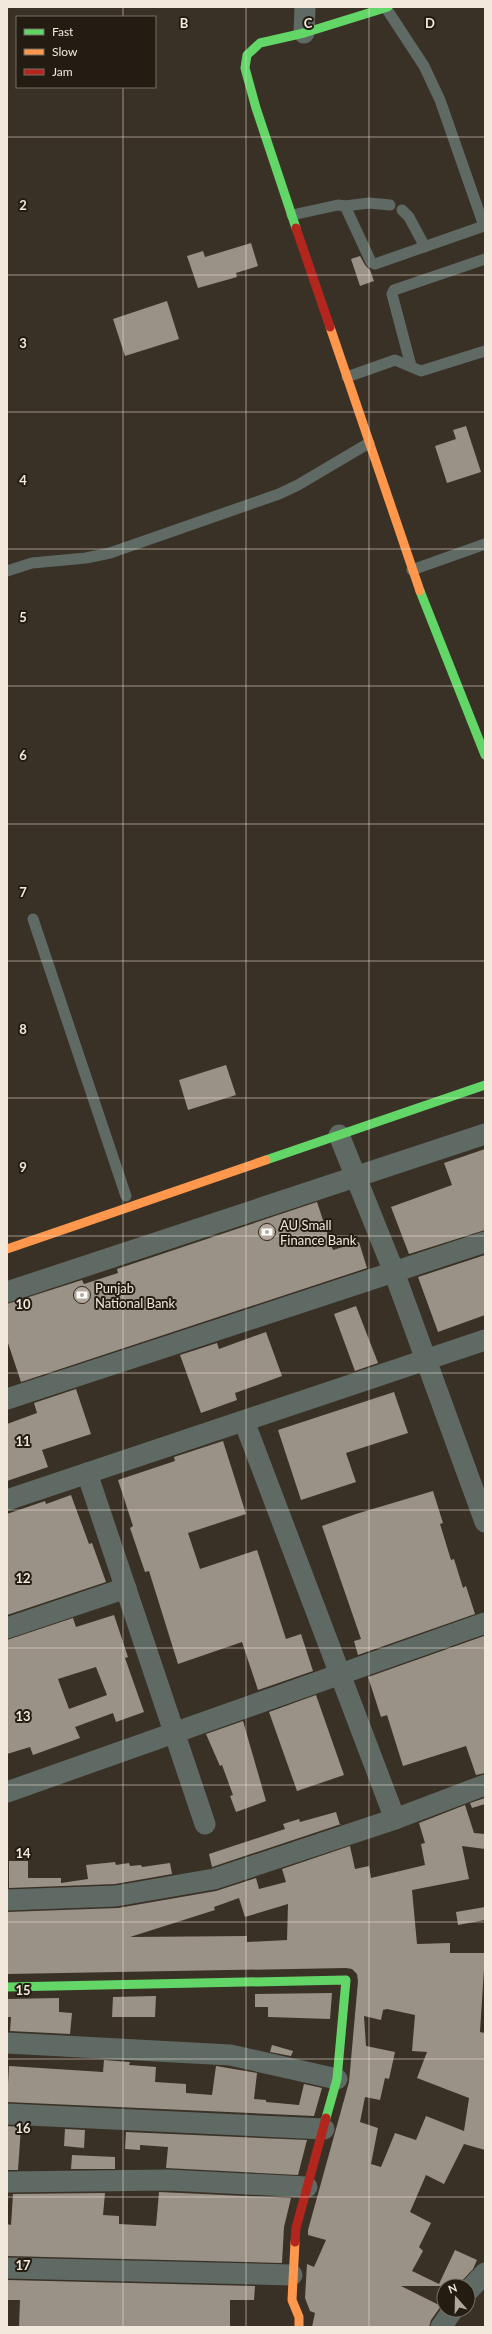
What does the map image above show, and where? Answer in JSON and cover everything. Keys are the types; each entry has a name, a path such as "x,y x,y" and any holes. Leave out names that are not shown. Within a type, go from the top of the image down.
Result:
{"street":[{"path":"304,33 305,7"},
{"path":"387,7 304,33 260,43 247,55 245,68 256,108 412,570 483,741 485,754"},
{"path":"7,1249 485,1085"},
{"path":"7,1292 485,1134"},
{"path":"339,1135 394,1272 485,1522"},
{"path":"7,1399 485,1242"},
{"path":"7,1500 485,1340"},
{"path":"244,1421 395,1819"},
{"path":"88,1474 206,1824"},
{"path":"7,1628 126,1588"},
{"path":"7,1792 485,1622"},
{"path":"7,1900 116,1896 214,1879 395,1819 485,1784"},
{"path":"7,1987 346,1980 337,2079 296,2228 292,2275 292,2300 299,2317 299,2327"},
{"path":"7,2042 230,2055 337,2079"},
{"path":"7,2114 324,2129"},
{"path":"7,2182 168,2180 307,2187"},
{"path":"7,2268 292,2275"},
{"path":"476,2282 485,2272"},
{"path":"441,2327 447,2318"}],"lane":[{"path":"345,206 373,263 480,229 484,226 440,100 424,66 387,7"},
{"path":"292,214 338,205 345,206 369,203 390,205"},
{"path":"402,210 409,217 425,247"},
{"path":"411,366 392,294 394,290 485,259"},
{"path":"347,377 396,360 418,370 426,371 485,351"},
{"path":"7,571 32,563 86,558 139,544 279,494 298,485 369,443"},
{"path":"412,570 485,544"},
{"path":"33,919 126,1196"}],"building":[{"path":"251,243 258,266 236,273 237,277 198,288 187,256 203,251 205,257"},
{"path":"360,256 370,270 374,281 360,286 351,259"},
{"path":"167,301 179,339 125,356 113,319"},
{"path":"466,426 481,472 447,483 435,446 456,439 453,430"},
{"path":"226,1065 236,1095 188,1110 179,1080"},
{"path":"485,1149 485,1230 409,1254 391,1207 452,1185 444,1163"},
{"path":"317,1202 333,1250 359,1242 367,1268 21,1382 7,1340 7,1304 82,1280 84,1284 118,1273 117,1269"},
{"path":"485,1255 485,1315 438,1332 418,1277"},
{"path":"356,1306 378,1363 355,1371 334,1314"},
{"path":"266,1332 282,1376 235,1393 237,1400 201,1413 180,1355 217,1343 219,1349"},
{"path":"76,1389 91,1434 42,1450 48,1467 7,1481 7,1424 37,1413 34,1403"},
{"path":"394,1392 408,1433 346,1453 356,1482 301,1500 278,1430"},
{"path":"223,1441 246,1514 188,1533 200,1569 257,1550 286,1639 301,1634 313,1671 258,1690 242,1642 178,1664 149,1571 145,1572 130,1528 133,1526 118,1480 175,1461 174,1457"},
{"path":"433,1491 443,1523 440,1524 451,1560 454,1559 463,1588 466,1586 475,1614 358,1655 354,1641 361,1639 322,1526 356,1514"},
{"path":"71,1495 89,1544 92,1543 106,1582 7,1615 7,1514 45,1501 46,1504"},
{"path":"114,1615 128,1657 125,1658 144,1712 116,1722 113,1713 75,1727 80,1738 33,1755 30,1747 7,1754 7,1640 73,1618 76,1627","holes":["96,1667 107,1695 69,1709 58,1679"]},
{"path":"484,1636 485,1773 476,1775 466,1746 403,1766 387,1715 381,1717 368,1677"},
{"path":"316,1695 344,1775 297,1791 269,1712"},
{"path":"243,1721 266,1801 236,1812 230,1796 233,1795 222,1765 220,1766 206,1734"},
{"path":"485,1798 485,1804 472,1808 470,1803"},
{"path":"465,1805 474,1833 485,1834 485,1849 462,1846 469,1879 412,1890 417,1944 450,1943 450,1953 485,1953 480,2032 485,2033 485,2150 464,2144 444,2184 426,2175 410,2212 431,2223 419,2247 423,2251 412,2271 436,2283 436,2286 401,2286 436,2304 436,2313 431,2320 429,2327 312,2327 315,2313 310,2311 305,2298 307,2264 314,2267 326,2240 308,2235 308,2230 349,2082 358,1981 357,1974 352,1969 346,1968 7,1974 7,1912 118,1908 216,1891 256,1878 259,1889 286,1882 282,1869 350,1846 355,1869 369,1866 371,1878 425,1865 421,1844 425,1843 419,1823","holes":["239,1898 245,1917 288,1904 287,1940 247,1942 247,1936 130,1937 215,1910 214,1907","387,2009 415,2015 412,2051 427,2052 417,2078 469,2098 464,2131 426,2116 416,2140 395,2133 381,2167 371,2164 378,2128 360,2122 365,2097 380,2100 385,2078 389,2079 395,2052 366,2046 364,2016 381,2020 383,2010"]},
{"path":"336,1812 340,1824 212,1867 209,1854 285,1829 283,1824 299,1819 300,1822"},
{"path":"9,1861 28,1861 28,1878 61,1878 61,1883 88,1879 86,1865 115,1862 116,1865 129,1863 130,1866 141,1865 142,1867 170,1863 172,1874 115,1884 9,1888"},
{"path":"485,1907 485,1920 458,1925 456,1912"},
{"path":"332,1993 330,2019 268,2017 268,2007 255,2007 255,1994"},
{"path":"156,1996 155,2017 112,2017 113,1997"},
{"path":"59,1998 59,2012 72,2013 70,2034 10,2031 11,2017 7,2017 7,1999"},
{"path":"272,2045 293,2051 291,2056 270,2052"},
{"path":"104,2060 130,2062 129,2065 156,2067 155,2082 186,2084 186,2093 212,2095 216,2066 257,2073 254,2099 266,2100 266,2102 299,2105 304,2084 322,2088 314,2116 7,2102 9,2066 103,2072"},
{"path":"7,2126 21,2127 18,2170 7,2170"},
{"path":"65,2129 85,2130 84,2148 64,2146"},
{"path":"126,2132 307,2140 298,2175 166,2168 168,2147 140,2145 140,2150 125,2149"},
{"path":"72,2155 115,2157 115,2169 71,2169"},
{"path":"159,2192 291,2198 284,2227 282,2263 7,2256 7,2224 11,2225 13,2194 105,2193 103,2215 119,2216 119,2224 156,2226"},
{"path":"455,2250 477,2260 473,2269 465,2278 442,2278"},
{"path":"7,2280 255,2286 254,2300 230,2300 230,2327 19,2327 20,2300 7,2300"}],"traffic: fast":[{"path":"296,228 256,108 245,68 247,55 260,43 304,33 388,7"},
{"path":"420,591 485,755"},
{"path":"266,1160 485,1085"},
{"path":"7,1987 346,1980 337,2079 326,2118"}],"traffic: slow":[{"path":"330,327 420,591"},
{"path":"7,1249 266,1160"},
{"path":"295,2242 292,2300 299,2317 299,2327"}],"traffic: jam":[{"path":"296,228 330,327"},
{"path":"295,2242 296,2228 326,2118"}],"place":[{"name":"AU Small Finance Bank","path":"267,1232"},
{"name":"Punjab National Bank","path":"82,1295"}]}
